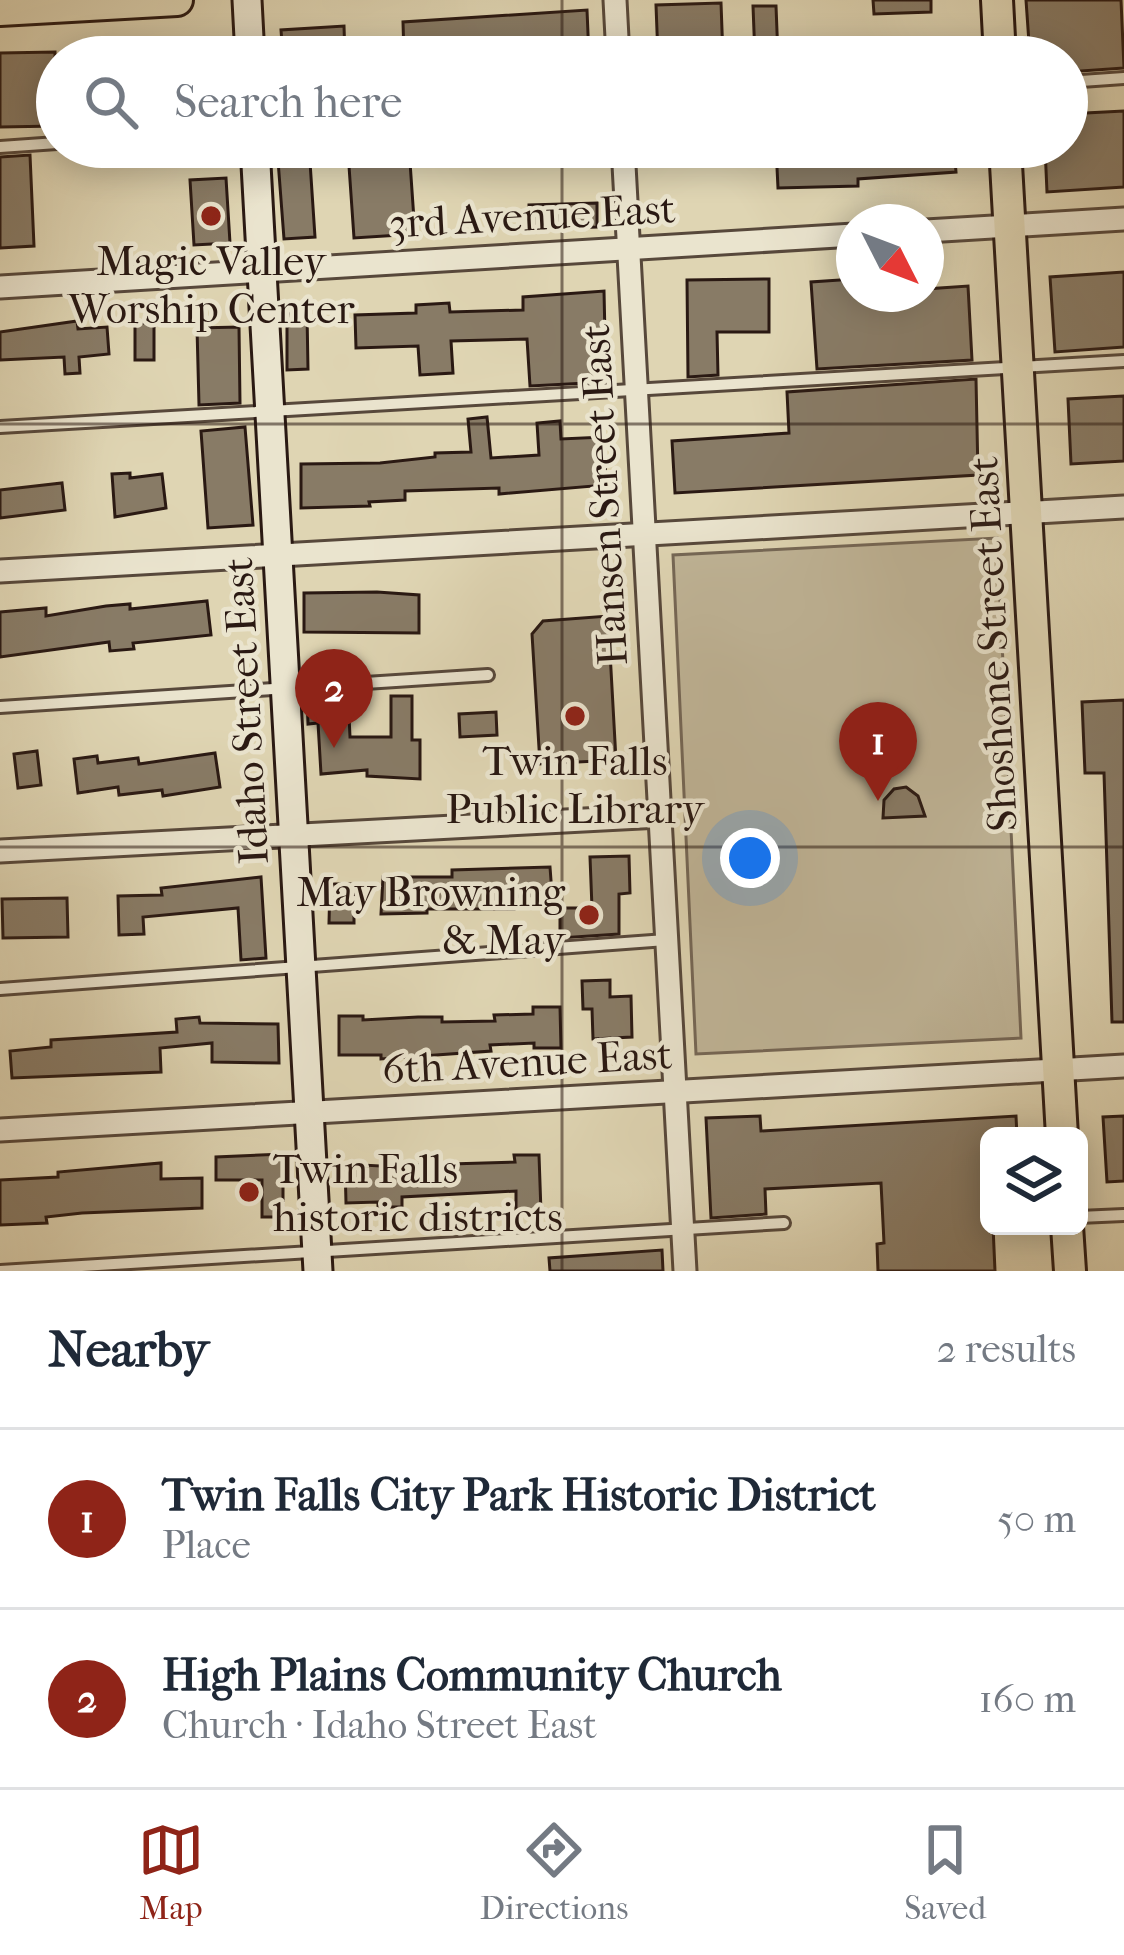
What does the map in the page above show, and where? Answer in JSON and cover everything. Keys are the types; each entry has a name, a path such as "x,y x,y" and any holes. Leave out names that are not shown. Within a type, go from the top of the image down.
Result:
{"main road":[{"path":"0,10 178,0"},
{"path":"997,0 999,36"},
{"name":"Shoshone Street East","path":"1006,168 1061,1127"},
{"path":"1068,1235 1070,1271"}],"street":[{"path":"247,0 249,36"},
{"path":"615,0 617,36"},
{"name":"Idaho Street East","path":"256,168 317,1261"},
{"name":"Hansen Street East","path":"624,168 685,1271"},
{"path":"944,230 1124,219"},
{"name":"3rd Avenue East","path":"0,287 836,236"},
{"path":"0,571 1124,506"},
{"path":"0,851 660,816"},
{"name":"6th Avenue East","path":"0,1130 1124,1066"}],"lane":[{"path":"1088,81 1124,78"},
{"path":"0,147 36,144"},
{"path":"0,427 1124,361"},
{"path":"0,707 488,675"},
{"path":"0,989 666,940"},
{"path":"1088,1217 1124,1215"},
{"path":"0,1271 317,1261 784,1223"}],"shaded area":[{"path":"997,538 1021,1038 696,1054 673,555"}],"building":[{"path":"873,0 931,0 931,12 874,14"},
{"path":"1026,0 1121,0 1124,68 1088,71 1088,36 1029,36"},
{"path":"721,3 722,36 657,36 656,5"},
{"path":"753,6 776,6 777,36 754,36"},
{"path":"587,10 588,36 403,36 403,22"},
{"path":"344,26 344,36 281,36 281,30"},
{"path":"36,52 36,126 0,127 0,53"},
{"path":"1124,111 1124,187 1047,192 1046,168 1088,168 1088,113"},
{"path":"30,155 34,246 0,248 0,157"},
{"path":"279,168 310,168 315,237 284,239"},
{"path":"349,168 410,168 415,234 354,238"},
{"path":"777,168 956,168 956,172 858,179 858,186 778,188"},
{"path":"226,178 230,243 194,245 190,180"},
{"path":"597,203 597,227 529,229 529,205"},
{"path":"1124,272 1124,347 1055,352 1050,277"},
{"path":"769,279 769,332 717,332 718,375 688,377 687,280"},
{"path":"836,280 836,312 944,312 944,288 968,286 972,360 817,369 811,282"},
{"path":"604,291 606,382 530,386 527,339 451,341 453,373 420,375 418,346 356,348 355,315 416,313 416,305 449,303 450,312 523,310 523,297"},
{"path":"307,313 308,369 287,370 287,314"},
{"path":"77,321 78,329 107,327 109,354 79,357 80,373 65,374 64,357 0,360 0,332"},
{"path":"135,323 154,323 154,360 135,360"},
{"path":"239,327 240,403 199,405 197,328"},
{"path":"976,379 978,475 675,493 672,441 789,433 787,392"},
{"path":"1124,396 1124,461 1071,464 1068,399"},
{"path":"487,417 491,458 539,455 537,423 560,421 561,439 604,437 606,485 499,494 499,488 405,491 405,500 369,502 370,506 301,508 301,464 380,463 471,452 468,419"},
{"path":"245,427 253,525 208,528 201,431"},
{"path":"130,473 130,478 162,474 166,508 115,517 112,474"},
{"path":"62,483 65,510 0,518 0,490"},
{"path":"304,593 419,595 419,633 304,632"},
{"path":"207,601 211,635 133,643 134,649 110,651 109,642 0,657 0,612 46,608 46,616 106,606 130,604 130,609"},
{"name":"Twin Falls Public Library","path":"608,616 616,760 540,764 532,634 543,621"},
{"path":"348,694 350,737 391,737 391,696 412,696 412,740 420,740 420,779 367,776 367,770 321,774 318,723 308,724 307,697"},
{"path":"1124,700 1124,1022 1112,1022 1104,773 1085,773 1082,702"},
{"path":"496,712 497,735 460,737 459,714"},
{"path":"37,751 41,785 18,788 14,754"},
{"path":"215,753 220,787 163,796 162,790 119,795 118,787 78,793 74,759 97,756 98,763 138,758 139,764"},
{"path":"906,787 918,796 925,816 883,818 884,800 894,789"},
{"path":"756,841 758,862 741,863 739,842"},
{"path":"629,856 630,893 619,894 619,934 560,938 560,908 592,908 590,857"},
{"path":"550,867 552,894 514,897 514,909 381,914 383,877 452,877 452,870"},
{"path":"261,877 266,958 241,960 238,908 143,917 144,934 119,935 118,896 162,895 161,888"},
{"path":"330,884 354,884 354,923 329,923"},
{"path":"67,898 68,937 3,938 2,899"},
{"path":"610,980 610,997 631,996 632,1037 593,1039 592,1009 583,1009 582,981"},
{"path":"533,1007 560,1007 561,1048 534,1048 534,1043 381,1059 381,1055 339,1055 339,1016 495,1021 494,1015 533,1014"},
{"path":"199,1017 200,1023 278,1024 279,1063 212,1062 212,1043 160,1048 161,1072 12,1078 10,1051 51,1047 51,1040 177,1032 176,1019"},
{"path":"760,1116 761,1131 1016,1116 1017,1127 980,1127 980,1235 993,1235 995,1271 878,1271 877,1244 884,1243 881,1183 765,1189 766,1214 711,1218 706,1118"},
{"path":"1124,1116 1124,1181 1107,1182 1103,1117"},
{"path":"283,1154 283,1217 262,1217 262,1180 216,1180 216,1157"},
{"path":"514,1155 539,1155 541,1212 516,1213 516,1191 402,1197 402,1207 346,1203 345,1164 416,1168 515,1162"},
{"path":"161,1163 161,1179 202,1178 202,1208 82,1213 46,1217 47,1223 0,1225 0,1180"},
{"path":"662,1250 663,1271 550,1271 549,1258"}],"place":[{"name":"Magic Valley Worship Center","path":"211,216"},
{"name":"Twin Falls Public Library","path":"575,716"},
{"name":"High Plains Community Church","path":"334,748"},
{"name":"Twin Falls City Park Historic District","path":"878,801"},
{"name":"May Browning & May","path":"589,915"},
{"name":"Twin Falls historic districts","path":"249,1192"}]}
